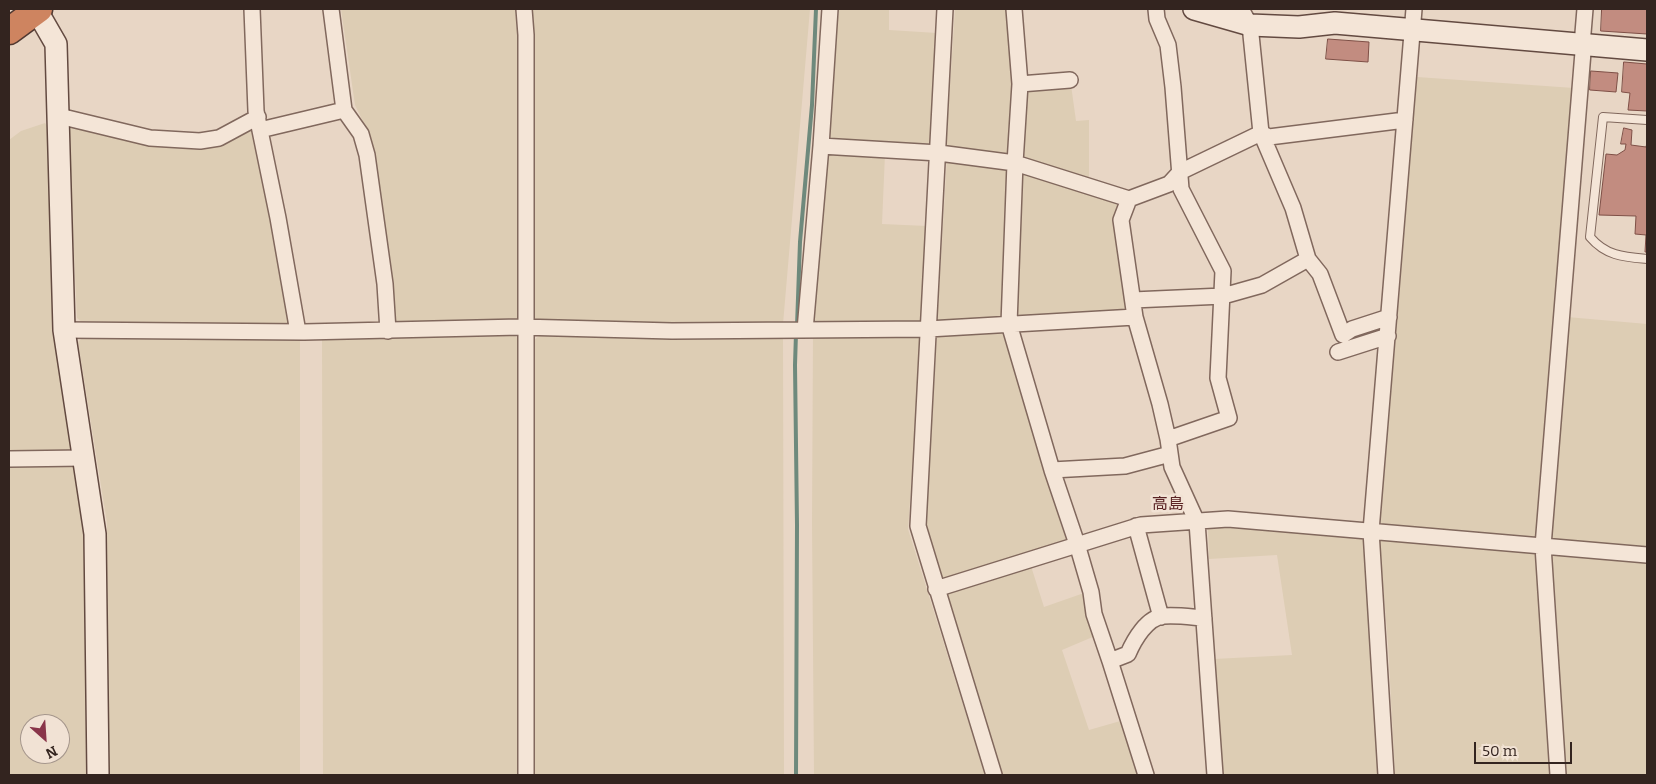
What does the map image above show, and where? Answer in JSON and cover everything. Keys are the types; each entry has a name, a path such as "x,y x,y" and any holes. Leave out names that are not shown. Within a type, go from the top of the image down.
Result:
{"highway":[{"path":"9,31 38,10"}],"street":[{"path":"252,9 259,123 298,332"},
{"path":"331,9 344,110 361,134 367,155 385,284 388,330"},
{"path":"524,9 526,35 526,775"},
{"path":"805,330 821,146 830,9"},
{"path":"945,9 939,153 918,526 994,775"},
{"path":"1014,9 1020,84 1009,324 1052,470 1077,544 1091,592 1094,614 1146,775"},
{"path":"1156,9 1156,19 1168,45 1181,189 1224,271 1218,378 1229,418 1168,439"},
{"path":"1194,9 1299,27 1336,22 1413,19 1582,44 1647,50"},
{"path":"1558,775 1543,546 1585,9"},
{"path":"38,10 56,44 64,330 95,534 98,775"},
{"path":"1245,17 1260,133 1293,208 1308,259 1320,274 1343,335 1352,329 1390,317"},
{"path":"1386,775 1371,531 1413,19"},
{"path":"1020,84 1070,80"},
{"path":"59,116 150,138 200,141 219,138 259,123 344,110"},
{"path":"821,146 939,153 1015,163 1129,199 1169,184 1180,172 1260,133 1269,137 1405,120"},
{"path":"1129,199 1121,220 1135,317 1160,404 1172,467 1197,522 1215,775"},
{"path":"1133,300 1222,296 1262,286 1308,259"},
{"path":"64,330 298,332 526,327 672,331 928,329 1135,317"},
{"path":"1338,352 1388,336"},
{"path":"1052,470 1125,466 1170,454"},
{"path":"9,459 84,458"},
{"path":"936,589 1136,526 1228,519 1647,555"},
{"path":"1136,526 1161,617"},
{"path":"1110,661 1128,654 1133,642 1156,619 1161,617 1204,618"}],"lane":[{"path":"1647,120 1603,118 1590,237 1599,247 1610,253 1628,258 1647,259"}],"shaded area":[{"path":"341,9 515,9 518,40 518,321 394,321 371,138 355,105"},
{"path":"530,9 810,9 783,324 536,323 533,321 534,260"},
{"path":"839,9 889,9 889,30 937,33 933,147 827,142"},
{"path":"955,9 1009,9 1017,85 1011,158 946,149"},
{"path":"1417,77 1574,88 1538,542 1380,528"},
{"path":"1071,85 1076,121 1089,120 1089,180 1023,159 1024,88"},
{"path":"45,123 48,127 73,451 9,451 9,140 21,131"},
{"path":"68,125 161,147 205,149 224,142 252,126 273,219 290,325 84,324 77,318"},
{"path":"826,151 885,154 882,224 927,226 923,325 810,324"},
{"path":"947,158 1012,166 1005,321 937,325"},
{"path":"1023,170 1121,202 1131,312 1013,320"},
{"path":"1567,317 1647,324 1647,550 1548,543"},
{"path":"1006,331 1069,541 942,581 926,527 937,335"},
{"path":"813,335 922,336 908,529 985,775 814,775"},
{"path":"84,336 300,338 300,775 108,775 107,523 78,342"},
{"path":"515,336 520,340 520,775 323,775 322,338"},
{"path":"539,336 783,336 784,775 535,775 534,340"},
{"path":"76,463 85,535 86,775 9,775 9,464"},
{"path":"1228,523 1366,535 1380,775 1222,775 1214,659 1292,655 1277,555 1209,559 1208,527"},
{"path":"1379,538 1538,551 1552,775 1395,775 1388,643"},
{"path":"1548,551 1647,560 1647,775 1563,775"},
{"path":"1030,563 1044,607 1084,593 1095,636 1062,650 1089,730 1124,720 1141,775 1003,775 944,592"}],"building":[{"path":"1602,9 1647,9 1647,34 1601,31"},
{"path":"1328,39 1369,42 1368,62 1326,59"},
{"path":"1624,62 1647,64 1647,111 1628,110 1630,93 1622,92"},
{"path":"1591,71 1618,73 1616,92 1590,90"},
{"path":"1624,128 1632,130 1631,145 1646,147 1647,143 1647,252 1645,252 1646,235 1635,234 1636,216 1599,215 1606,154 1617,155 1625,150 1626,144 1621,144"}],"waterway":[{"path":"797,326 800,242 812,105 816,9"},
{"path":"796,333 796,775"}],"district":[{"name":"高島","path":"1168,505"}]}
